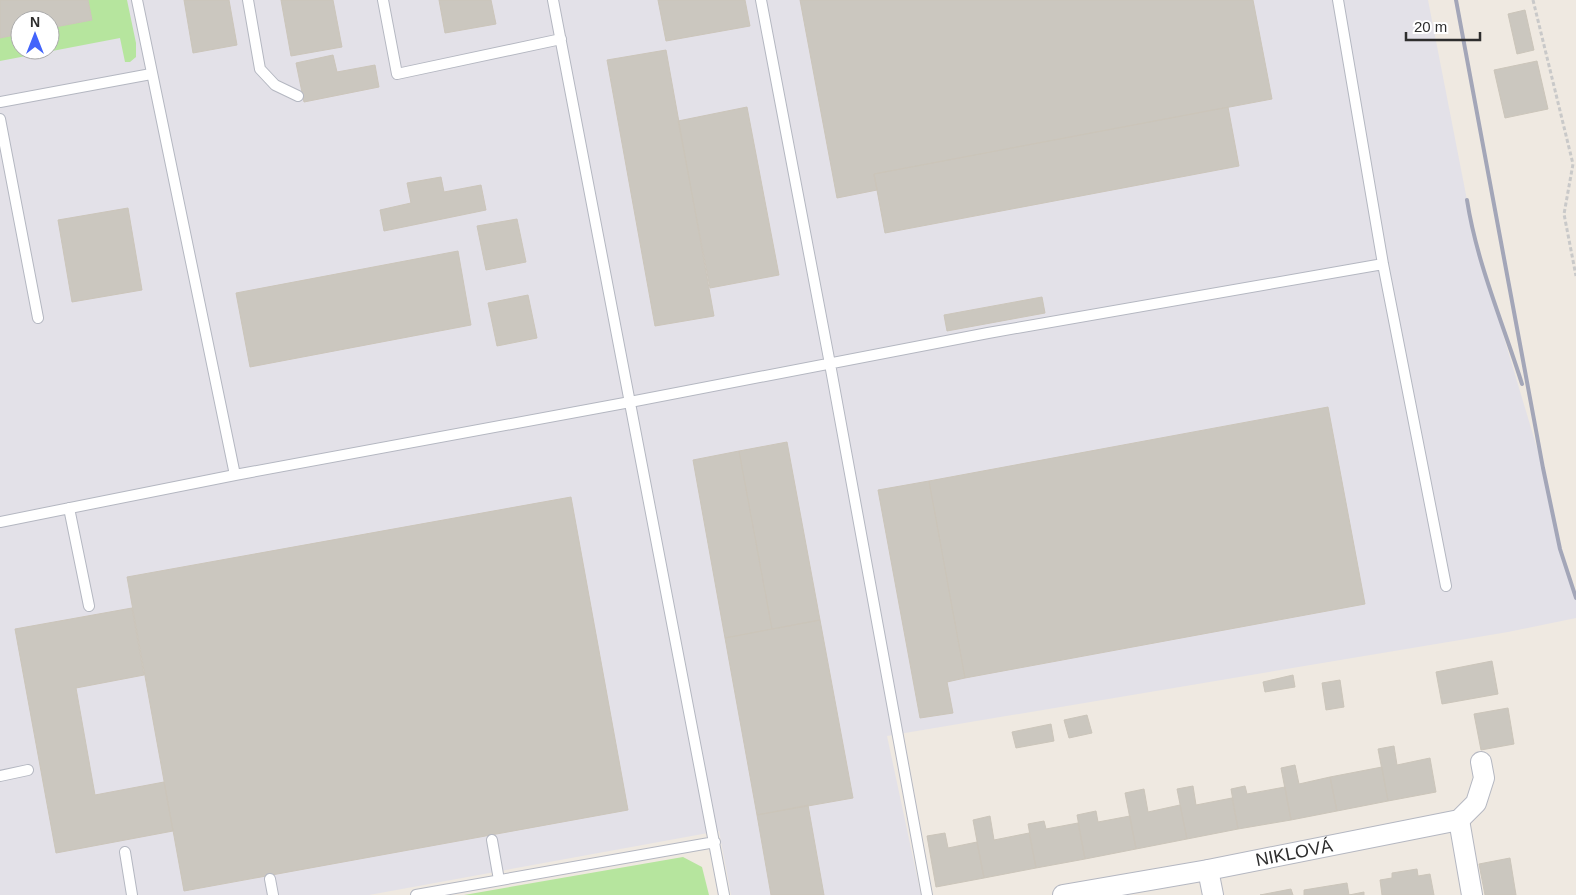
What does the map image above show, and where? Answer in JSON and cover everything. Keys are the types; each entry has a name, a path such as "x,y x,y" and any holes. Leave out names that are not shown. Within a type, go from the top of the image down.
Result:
{"street":[{"path":"1472,895 1459,820 1476,803 1484,778 1481,762"},
{"name":"NIKLOVÁ","path":"1063,895 1208,870 1459,820"},
{"path":"1208,870 1214,895"}],"lane":[{"path":"136,0 235,475"},
{"path":"248,0 260,69 275,85 298,96"},
{"path":"382,0 396,74 561,39"},
{"path":"553,0 724,895"},
{"path":"761,0 927,895"},
{"path":"1338,0 1383,264 1446,586"},
{"path":"0,102 151,74"},
{"path":"0,119 38,318"},
{"path":"0,522 235,475 998,332 1383,264"},
{"path":"69,508 89,606"},
{"path":"0,776 28,770"},
{"path":"492,840 499,880"},
{"path":"416,895 715,842"},
{"path":"125,852 132,895"},
{"path":"270,879 272,895"}],"path":[{"path":"1534,0 1574,164 1564,214 1576,276"}],"shaded area":[{"path":"0,0 1428,0 1475,241 1543,468 1560,549 1576,597 1576,618 1508,632 887,736 921,895 731,895 719,831 369,895 0,895"}],"green space":[{"path":"88,0 127,0 136,43 136,57 130,62 125,62 120,38 60,50 60,26 92,20"},
{"path":"10,36 10,59 0,61 0,38"},
{"path":"683,857 702,867 709,895 464,895"}],"building":[{"path":"0,0 88,0 92,20 60,26 60,10 10,10 10,36 0,38"},
{"path":"184,0 229,0 237,45 193,53"},
{"path":"281,0 333,0 342,47 291,56"},
{"path":"439,0 491,0 496,24 445,33"},
{"path":"658,0 745,0 750,26 666,41"},
{"path":"800,0 1253,0 1272,99 874,174 877,190 837,198"},
{"path":"1525,10 1534,50 1517,54 1508,14"},
{"path":"666,50 714,316 655,326 607,60"},
{"path":"333,55 337,72 375,65 379,87 304,102 296,63"},
{"path":"1537,61 1548,109 1505,118 1494,70"},
{"path":"747,107 779,275 710,288 678,121"},
{"path":"1228,107 1239,166 885,233 874,174"},
{"path":"441,177 444,192 481,185 486,210 384,231 380,210 411,203 407,183"},
{"path":"128,208 142,290 72,302 58,220"},
{"path":"517,219 526,262 486,270 477,226"},
{"path":"458,251 471,325 250,367 236,293"},
{"path":"528,295 537,338 497,346 488,303"},
{"path":"1042,297 1045,313 947,331 944,315"},
{"path":"1328,407 1365,604 965,678 929,481"},
{"path":"787,442 820,620 772,629 739,451"},
{"path":"739,451 772,629 725,638 693,460"},
{"path":"929,481 965,678 947,682 953,713 920,718 878,490"},
{"path":"571,497 628,810 184,891 127,577"},
{"path":"132,608 144,675 76,688 95,795 164,782 173,831 56,853 15,629"},
{"path":"820,620 853,798 757,815 725,638"},
{"path":"1492,661 1498,694 1442,704 1436,672"},
{"path":"1293,675 1295,687 1265,692 1263,682"},
{"path":"1340,680 1344,707 1326,710 1322,683"},
{"path":"1508,708 1514,744 1481,750 1474,714"},
{"path":"1087,715 1092,733 1069,738 1064,720"},
{"path":"1051,724 1054,741 1016,748 1012,732"},
{"path":"1394,746 1397,765 1430,758 1436,792 1388,801 1378,749"},
{"path":"1295,765 1299,784 1330,777 1337,811 1291,820 1281,768"},
{"path":"1382,767 1388,801 1337,811 1330,777"},
{"path":"1193,786 1196,805 1232,798 1238,829 1187,839 1177,789"},
{"path":"1245,786 1247,794 1285,787 1291,820 1238,829 1231,789"},
{"path":"1144,789 1148,812 1180,805 1187,839 1136,849 1125,793"},
{"path":"808,805 824,895 771,895 757,815"},
{"path":"1096,811 1098,822 1130,816 1136,849 1085,859 1077,815"},
{"path":"990,816 994,840 1029,833 1036,868 984,878 973,820"},
{"path":"1044,821 1046,829 1078,823 1085,859 1036,868 1028,824"},
{"path":"945,833 948,848 977,842 984,878 936,887 927,836"},
{"path":"1510,858 1516,895 1485,895 1479,864"},
{"path":"1417,869 1418,876 1430,874 1434,895 1382,895 1380,880 1392,878 1392,873"},
{"path":"1347,883 1349,895 1304,895 1304,890"},
{"path":"1291,889 1293,895 1260,895"},
{"path":"1364,892 1364,895 1349,895"}],"railway":[{"path":"1456,0 1543,468 1560,549 1576,598"},
{"path":"1467,200 1477,247 1522,384"}]}
